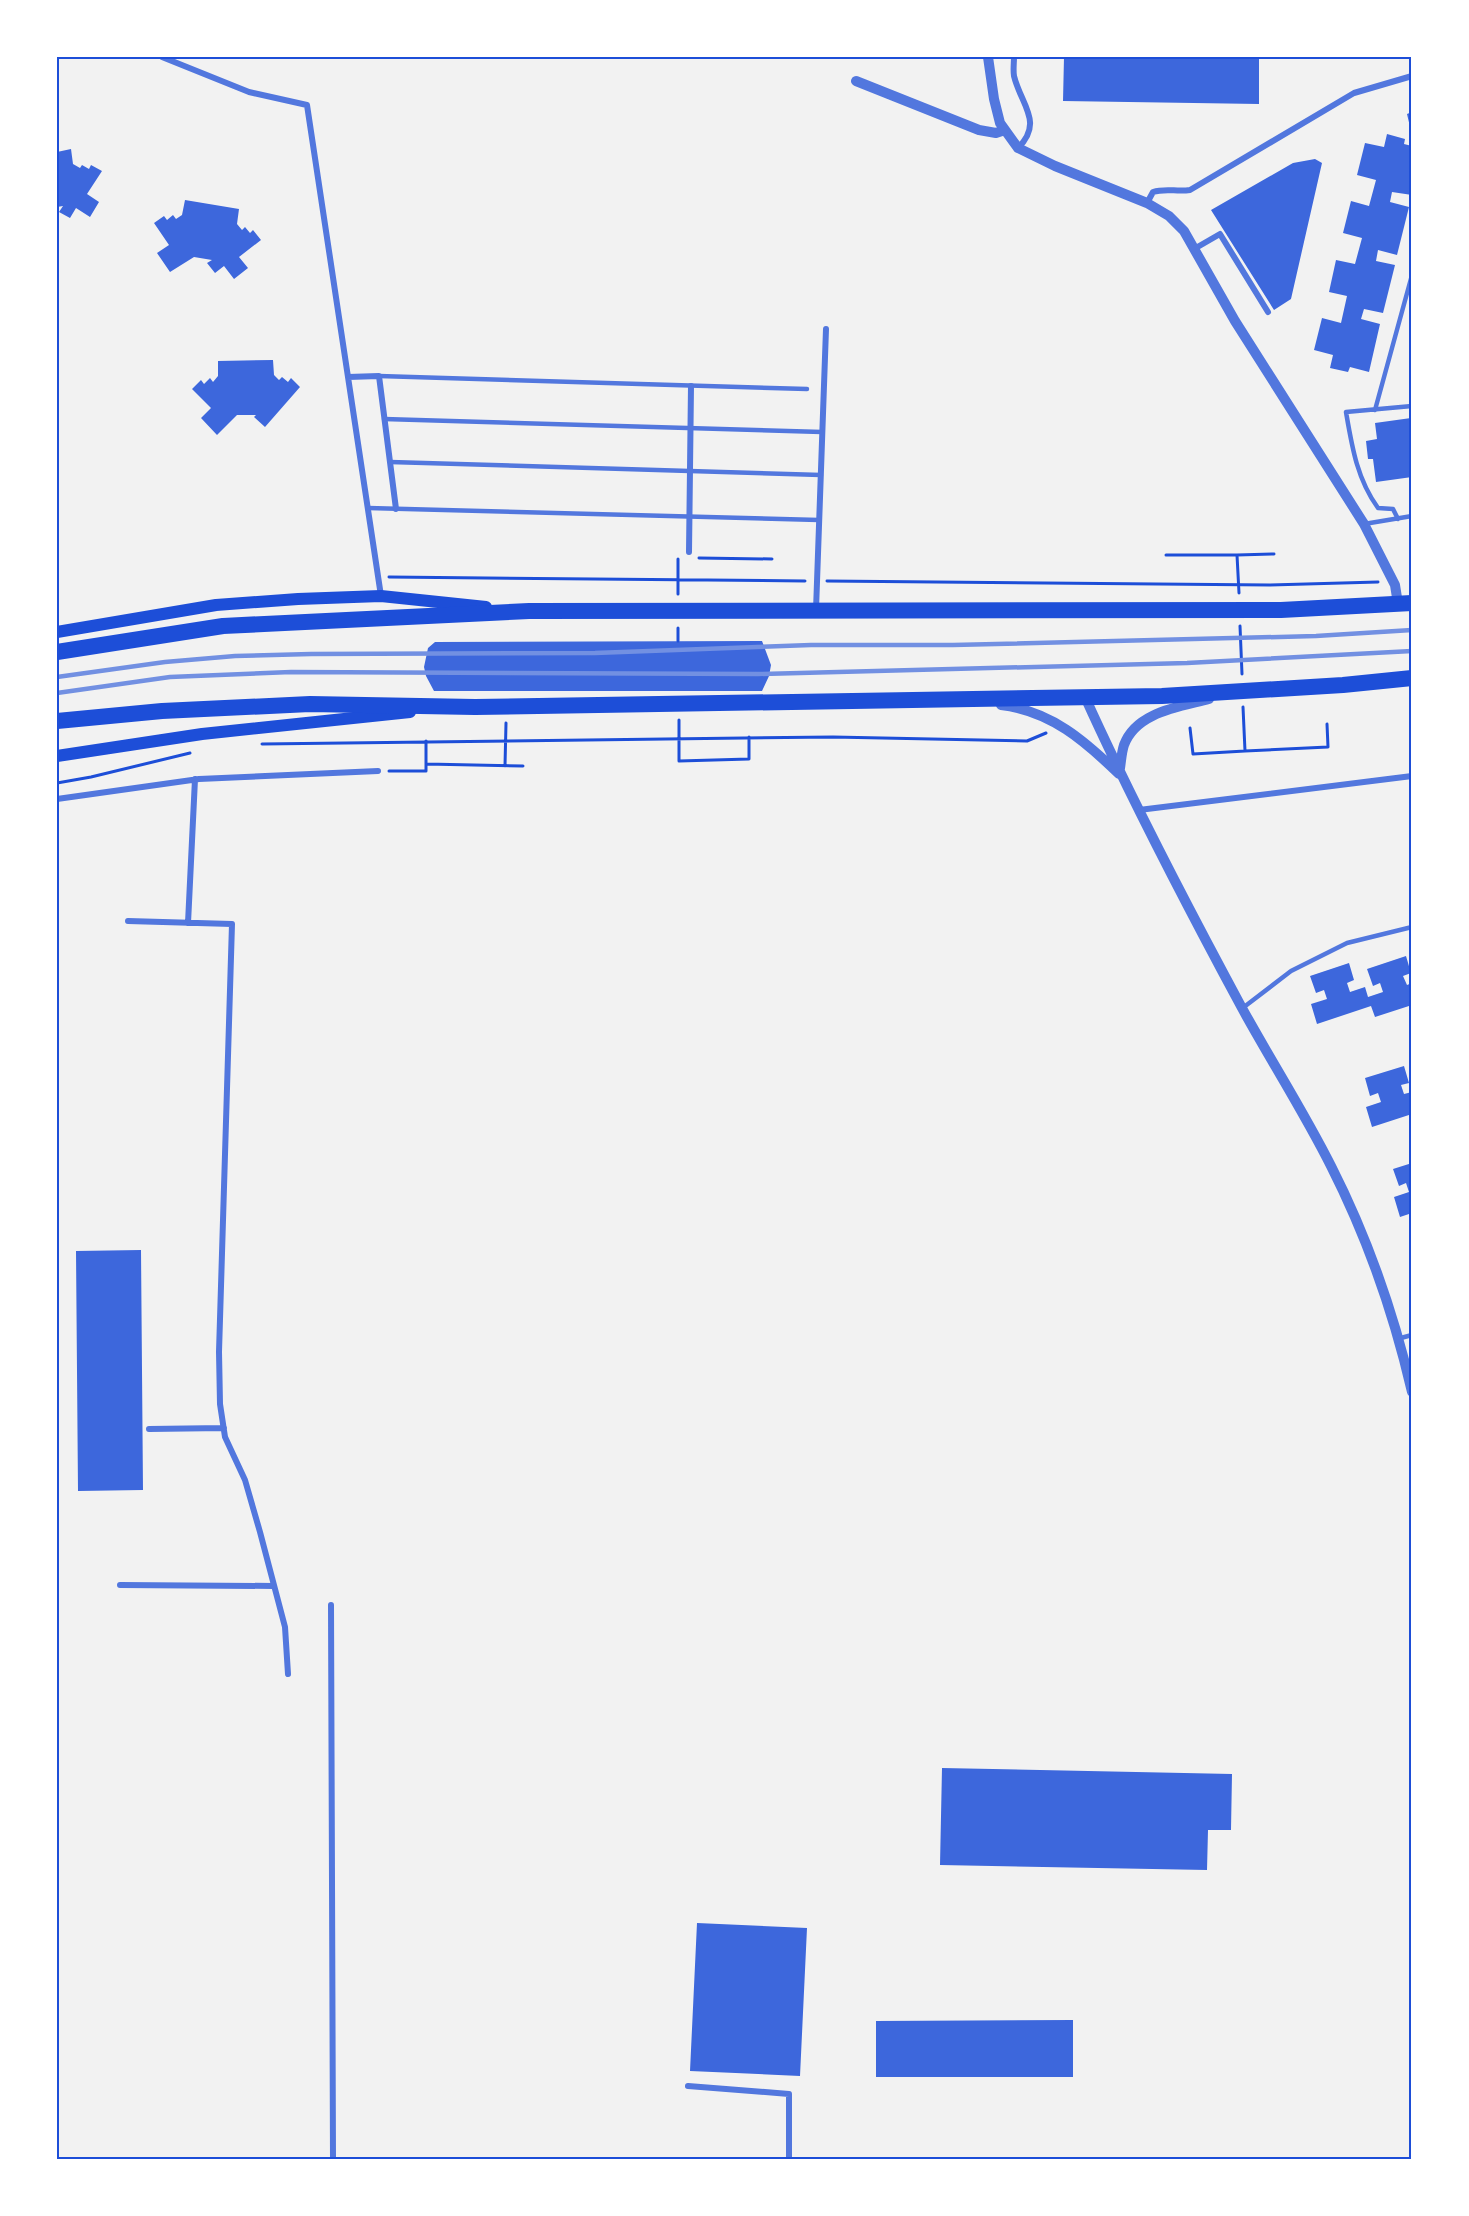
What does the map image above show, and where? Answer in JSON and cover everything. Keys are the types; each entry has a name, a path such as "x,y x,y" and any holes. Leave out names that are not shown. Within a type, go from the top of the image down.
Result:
{"highway":[{"path":"57,652 223,626 529,611 1281,610 1405,603"},
{"path":"57,721 162,711 310,704 475,707 1162,696 1240,693 1412,678"}],"main road":[{"path":"57,632 216,605 381,596 529,611"},
{"path":"57,756 224,732 475,707"}],"street":[{"path":"162,57 249,92 307,105 381,596"},
{"path":"988,57 1000,123 1018,148 1055,166 1148,203 1169,216 1184,231 1281,396 1364,524 1405,603"},
{"path":"1014,57 1014,76 1029,115 1031,130 1028,138 1018,148"},
{"path":"1148,203 1154,192 1161,189 1180,192 1190,190 1354,93 1412,76"},
{"path":"856,81 979,130 996,133 1005,130"},
{"path":"1194,249 1220,234 1268,312"},
{"path":"816,611 826,329"},
{"path":"348,377 379,376 396,509"},
{"path":"689,555 691,386"},
{"path":"1119,774 1124,745 1134,729 1152,715 1240,693"},
{"path":"1085,697 1119,774 1242,1008 1341,1186 1365,1239 1412,1392"},
{"path":"951,700 1020,707 1049,718 1086,742 1119,774"},
{"path":"57,799 195,780 378,771"},
{"path":"1138,810 1412,776"},
{"path":"188,923 195,780"},
{"path":"128,921 232,924 219,1352 220,1404 225,1437 245,1480 285,1627 288,1674"},
{"path":"149,1429 224,1428"},
{"path":"120,1585 274,1586"},
{"path":"331,1605 333,2159"},
{"path":"688,2086 789,2094 789,2159"}],"lane":[{"path":"1375,410 1412,274"},
{"path":"379,376 807,389"},
{"path":"1398,519 1393,509 1378,508 1371,497 1353,454 1346,412 1412,406"},
{"path":"384,419 822,432"},
{"path":"390,462 821,475"},
{"path":"368,508 819,520"},
{"path":"1364,524 1412,516"},
{"path":"1242,1008 1291,970 1347,943 1412,927"},
{"path":"1397,1340 1412,1335"}],"path":[{"path":"1166,555 1274,554"},
{"path":"689,555 772,559"},
{"path":"1237,555 1239,601"},
{"path":"678,558 678,594"},
{"path":"378,577 1258,585 1393,581"},
{"path":"678,617 678,641"},
{"path":"1240,624 1240,693 1245,751"},
{"path":"505,766 506,713"},
{"path":"679,715 679,761 749,759 749,738"},
{"path":"1190,728 1193,754 1328,747 1328,724"},
{"path":"261,744 833,736 1027,741 1048,732"},
{"path":"378,771 426,771 426,741"},
{"path":"57,783 200,750"},
{"path":"426,764 523,766"}],"building":[{"path":"1064,57 1259,57 1259,104 1063,101"},
{"path":"1412,112 1412,131 1411,131 1407,114"},
{"path":"1387,134 1405,139 1404,144 1412,146 1412,195 1392,192 1390,202 1409,207 1397,255 1378,250 1376,261 1395,265 1383,313 1364,309 1361,319 1380,324 1369,372 1350,367 1348,372 1330,368 1333,355 1314,350 1322,318 1341,323 1347,296 1329,292 1336,260 1355,264 1362,238 1343,233 1351,201 1369,206 1376,180 1357,175 1365,143 1384,147"},
{"path":"71,149 73,164 89,169 91,165 102,171 87,194 99,202 90,217 76,208 70,218 59,212 63,206 57,207 57,152"},
{"path":"1315,159 1322,163 1291,299 1274,310 1211,210 1293,163"},
{"path":"185,200 239,209 237,224 242,230 245,227 250,233 253,230 261,240 239,257 248,268 234,279 224,266 215,273 207,263 212,260 194,257 170,272 157,253 169,245 154,223 164,216 167,220 173,215 176,219 182,215"},
{"path":"273,360 274,375 279,380 282,377 288,382 291,378 300,387 265,427 254,417 256,415 237,415 217,435 201,418 211,408 192,389 201,380 204,384 210,378 213,382 218,376 218,361"},
{"path":"1411,418 1412,477 1376,482 1373,459 1368,459 1366,441 1377,439 1375,423"},
{"path":"762,641 771,665 762,691 434,691 424,667 428,648 435,642"},
{"path":"1406,956 1411,973 1403,976 1407,985 1412,983 1412,1005 1375,1017 1371,1006 1317,1024 1311,1004 1327,999 1324,990 1316,993 1310,976 1349,963 1354,980 1347,983 1350,992 1365,987 1368,997 1383,992 1380,983 1373,986 1367,969"},
{"path":"1404,1066 1409,1083 1401,1085 1404,1094 1412,1092 1412,1114 1372,1127 1366,1107 1381,1102 1378,1093 1370,1096 1365,1078"},
{"path":"1412,1163 1412,1213 1400,1217 1394,1197 1409,1192 1406,1183 1399,1186 1393,1169"},
{"path":"141,1250 143,1490 78,1491 76,1251"},
{"path":"942,1768 1232,1774 1231,1830 1208,1830 1207,1870 940,1865"},
{"path":"697,1923 807,1928 800,2076 690,2071"},
{"path":"1073,2020 1073,2077 876,2077 876,2021"}],"railway":[{"path":"57,677 165,662 235,656 595,653 811,645 953,645 1316,636 1412,630"},
{"path":"57,693 170,677 291,672 758,674 1187,663 1412,651"}]}
